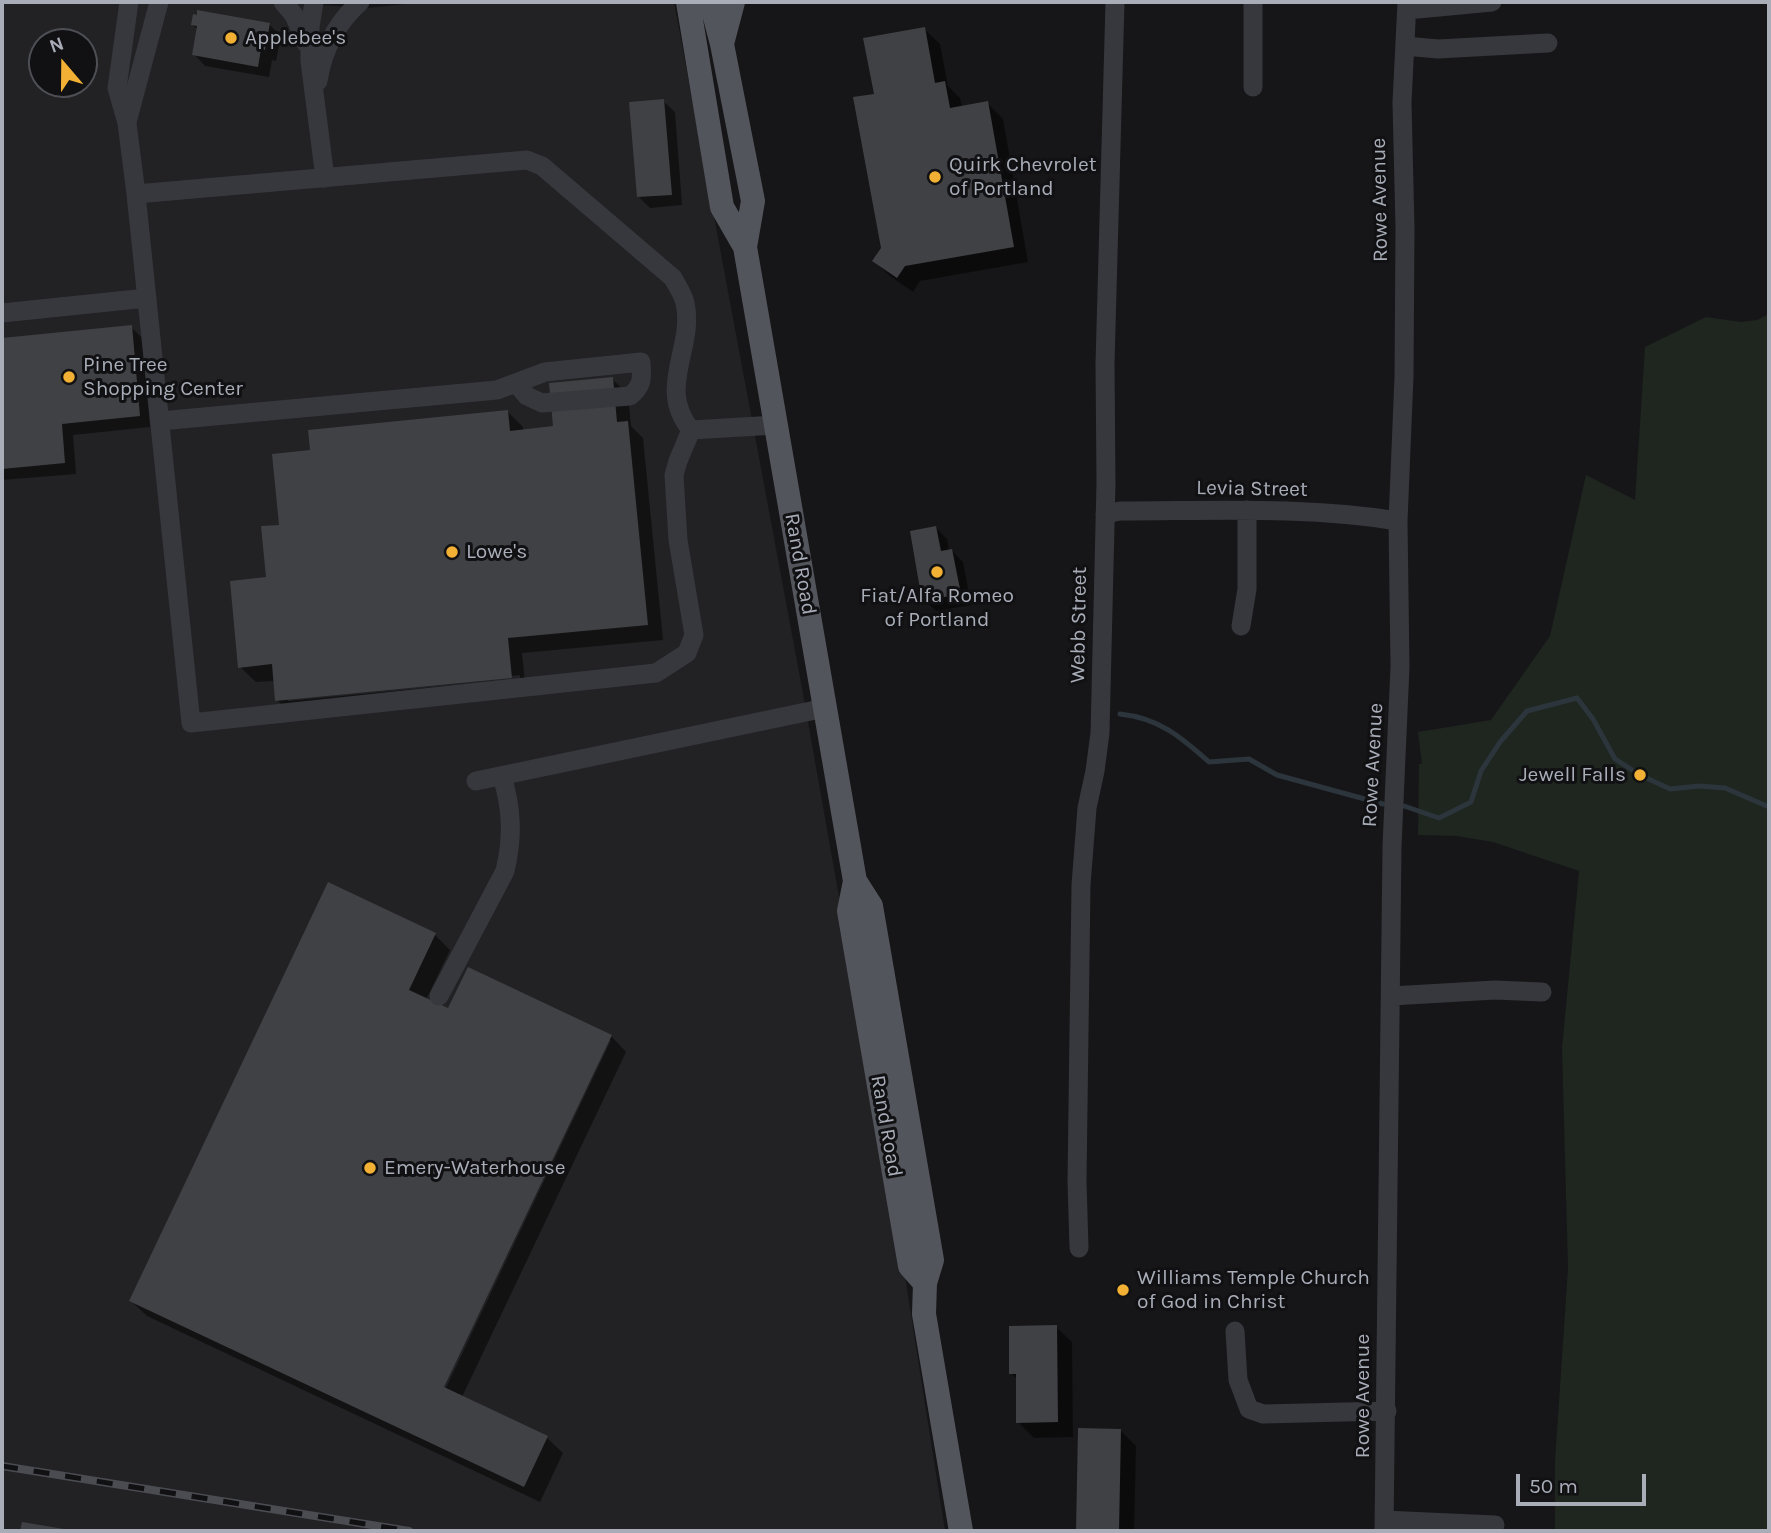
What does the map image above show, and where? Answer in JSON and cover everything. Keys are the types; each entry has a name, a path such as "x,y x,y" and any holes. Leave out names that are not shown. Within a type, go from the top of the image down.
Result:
{"main road":[{"name":"Rand Road","path":"688,2 722,207 745,247"},
{"name":"Rand Road","path":"711,2 753,201 745,247 856,881 849,911 910,1266 925,1283 924,1314 961,1531"},
{"path":"722,44 733,2"}],"street":[{"path":"129,2 117,88 127,122 136,194 191,723 656,673 674,663 687,653 694,635 678,540 674,475 691,430"},
{"path":"127,122 159,2"},
{"path":"283,2 303,32 310,61 325,178"},
{"path":"310,61 310,27 314,2"},
{"path":"316,96 321,63 331,38 346,15 360,2"},
{"name":"Webb Street","path":"1079,1248 1077,1181 1081,885 1087,808 1096,771 1100,733 1105,364 1115,2"},
{"path":"1253,2 1254,87"},
{"path":"1407,6 1492,2"},
{"name":"Rowe Avenue","path":"1384,1526 1392,846 1400,667 1398,521 1404,377 1405,228 1401,141 1407,6"},
{"path":"1405,46 1438,49 1548,43"},
{"path":"136,194 527,160 542,166 673,278 685,301 687,330 678,364 676,406 691,430"},
{"path":"2,313 147,298"},
{"path":"160,422 497,390 545,372 641,362 643,379 639,390 630,396 542,403 527,396 516,383"},
{"path":"691,430 776,425"},
{"path":"1241,626 1247,589 1247,510"},
{"name":"Levia Street","path":"1105,514 1121,511 1247,510 1361,515 1398,521"},
{"path":"476,781 825,708"},
{"path":"439,996 505,871 512,827 510,802 502,776"},
{"path":"1391,996 1495,990 1542,992"},
{"path":"1235,1331 1238,1380 1249,1409 1263,1414 1387,1411"},
{"path":"1384,1526 1495,1525"}],"shaded area":[{"path":"2,2 276,2 367,8 424,2 674,2 802,688 895,1213 945,1531 2,1531"},
{"path":"1769,314 1769,1531 1555,1531 1555,1461 1568,1268 1562,1048 1579,871 1493,842 1456,836 1418,835 1419,764 1422,764 1418,732 1491,720 1550,636 1586,475 1635,500 1645,347 1706,317 1741,322 1757,320"}],"building":[{"name":"Applebee's","path":"197,10 270,23 265,50 261,49 258,67 192,55 197,26 191,25 193,14 197,15"},
{"name":"Quirk Chevrolet of Portland","path":"925,27 935,83 945,81 950,108 988,101 1014,247 905,266 897,278 872,261 881,248 853,97 874,94 863,38"},
{"path":"664,99 672,195 637,197 629,102"},
{"name":"Pine Tree Shopping Center","path":"132,325 140,416 62,424 65,463 2,469 2,338"},
{"name":"Lowe's","path":"613,377 617,422 628,421 648,625 508,638 512,678 275,701 272,664 238,668 230,581 266,577 261,526 279,525 272,454 310,450 308,430 508,410 510,431 553,426 549,383"},
{"name":"Fiat/Alfa Romeo of Portland","path":"936,526 941,551 952,549 961,594 922,601 910,531"},
{"name":"Emery-Waterhouse","path":"328,882 436,933 409,990 448,1008 468,967 612,1035 444,1387 548,1436 524,1487 129,1301"},
{"path":"1057,1325 1058,1422 1016,1423 1016,1374 1009,1374 1009,1326"},
{"path":"1078,1428 1121,1429 1119,1531 1076,1531"},
{"path":"22,1522 70,1530 70,1531 20,1531"}],"waterway":[{"path":"1404,806 1439,818 1471,802 1481,771 1500,742 1527,711 1577,698 1593,719 1615,759 1640,775 1670,789 1699,786 1725,788 1769,807"},
{"path":"1120,714 1158,724 1209,762 1249,759 1277,775 1383,804"}],"railway":[{"path":"2,1466 409,1531"}],"place":[{"name":"Applebee's","path":"231,38"},
{"name":"Quirk Chevrolet of Portland","path":"935,177"},
{"name":"Pine Tree Shopping Center","path":"69,377"},
{"name":"Lowe's","path":"452,552"},
{"name":"Fiat/Alfa Romeo of Portland","path":"937,572"},
{"name":"Jewell Falls","path":"1640,775"},
{"name":"Emery-Waterhouse","path":"370,1168"},
{"name":"Williams Temple Church of God in Christ","path":"1123,1290"}]}
